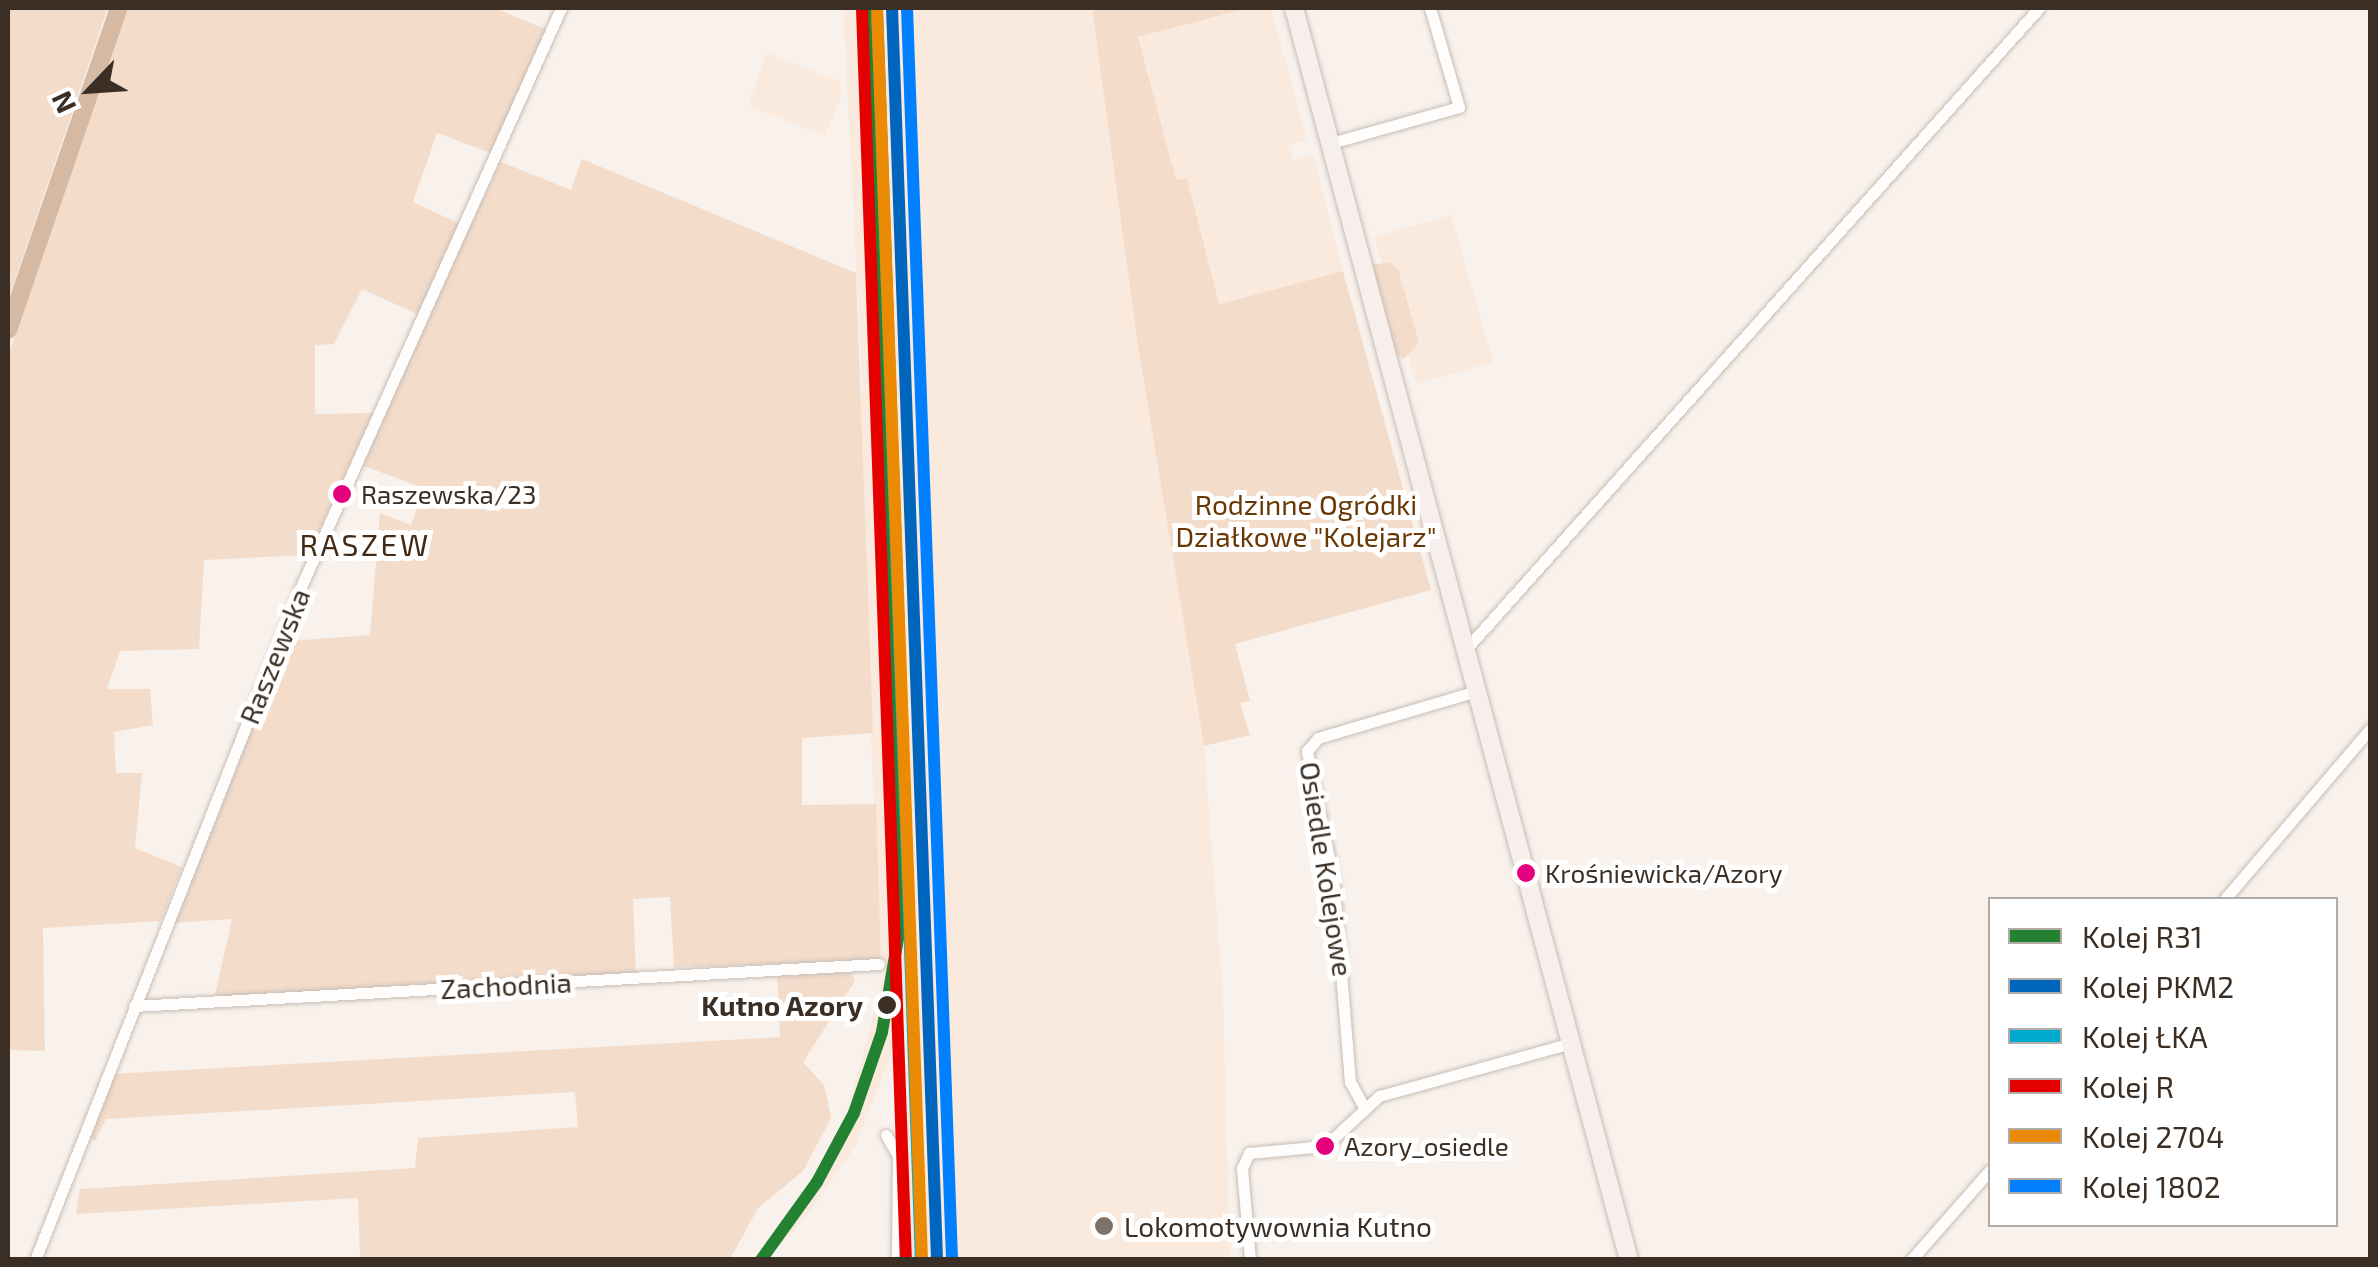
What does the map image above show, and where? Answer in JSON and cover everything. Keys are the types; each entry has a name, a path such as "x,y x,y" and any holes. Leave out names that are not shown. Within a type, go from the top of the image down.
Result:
{"main road":[{"path":"1294,8 1629,1260"}],"street":[{"name":"Raszewska","path":"35,1260 300,589 561,8"},
{"path":"1331,143 1459,107 1430,8"},
{"path":"1466,649 2039,8"},
{"name":"Osiedle Kolejowe","path":"1364,1106 1350,1082 1333,878 1307,750 1318,738 1477,691"},
{"path":"2227,897 2370,729"},
{"name":"Zachodnia","path":"134,1006 879,964"},
{"path":"1250,1260 1243,1159 1252,1151 1334,1142 1364,1106 1395,1090 1572,1043"},
{"path":"886,1136 898,1156 897,1260"},
{"path":"1911,1260 1988,1172"}],"shaded area":[{"path":"843,8 1092,8 1137,340 1204,746 1223,996 1230,1259 907,1259 906,1015 855,1147 805,1218 767,1259 753,1260 804,1193 848,1111 887,963 881,961 864,580 861,360"},
{"path":"1248,8 1271,8 1307,140 1288,146 1293,161 1313,155 1343,271 1219,304 1187,178 1176,180 1138,37"},
{"path":"767,53 840,82 841,96 825,136 748,105"},
{"path":"1451,215 1493,362 1416,384 1374,237"}],"green space":[{"path":"8,8 108,8 8,300"},
{"path":"129,8 495,8 547,30 494,154 437,133 413,202 460,224 417,314 362,289 334,344 315,345 315,414 373,413 308,555 204,560 199,649 120,651 107,689 150,689 153,725 114,732 116,773 142,773 135,848 182,867 161,921 43,928 45,1051 8,1050 8,355"},
{"name":"Rodzinne Ogródki Działkowe \"Kolejarz\"","path":"1092,8 1248,8 1138,37 1176,180 1187,178 1219,304 1343,271 1431,590 1235,644 1250,701 1240,703 1250,735 1204,746 1137,340"},
{"path":"582,159 856,273 873,733 802,738 802,805 876,804 881,961 674,967 670,897 633,899 636,975 214,999 232,919 173,923 195,856 289,641 370,635 380,513 411,525 424,488 361,465 382,411 501,162 571,190"},
{"path":"1389,262 1398,269 1419,343 1404,359 1395,353 1372,265"},
{"path":"835,969 851,972 855,981 803,1062 824,1085 831,1118 803,1171 758,1208 730,1259 360,1259 358,1198 76,1214 80,1189 415,1168 418,1138 578,1127 575,1092 106,1119 95,1141 86,1138 111,1074 780,1037 777,973"}],"waterway":[{"path":"8,330 119,8"}],"rail line":[{"name":"R31","path":"761,1260 817,1182 854,1113 882,1032 899,933 870,8"},
{"name":"ŁKA","path":"877,8 921,1260"},
{"name":"PKM2","path":"892,8 937,1260"},
{"name":"1802","path":"907,8 952,1259"},
{"name":"R","path":"862,9 906,1260"},
{"name":"2704","path":"877,9 922,1260"}],"place":[{"name":"Raszewska/23","path":"342,494"},
{"name":"Krośniewicka/Azory","path":"1526,873"},
{"name":"Kutno Azory","path":"887,1005"},
{"name":"Azory_osiedle","path":"1325,1146"},
{"name":"Lokomotywownia Kutno","path":"1104,1226"}],"district":[{"name":"RASZEW","path":"365,544"}]}
